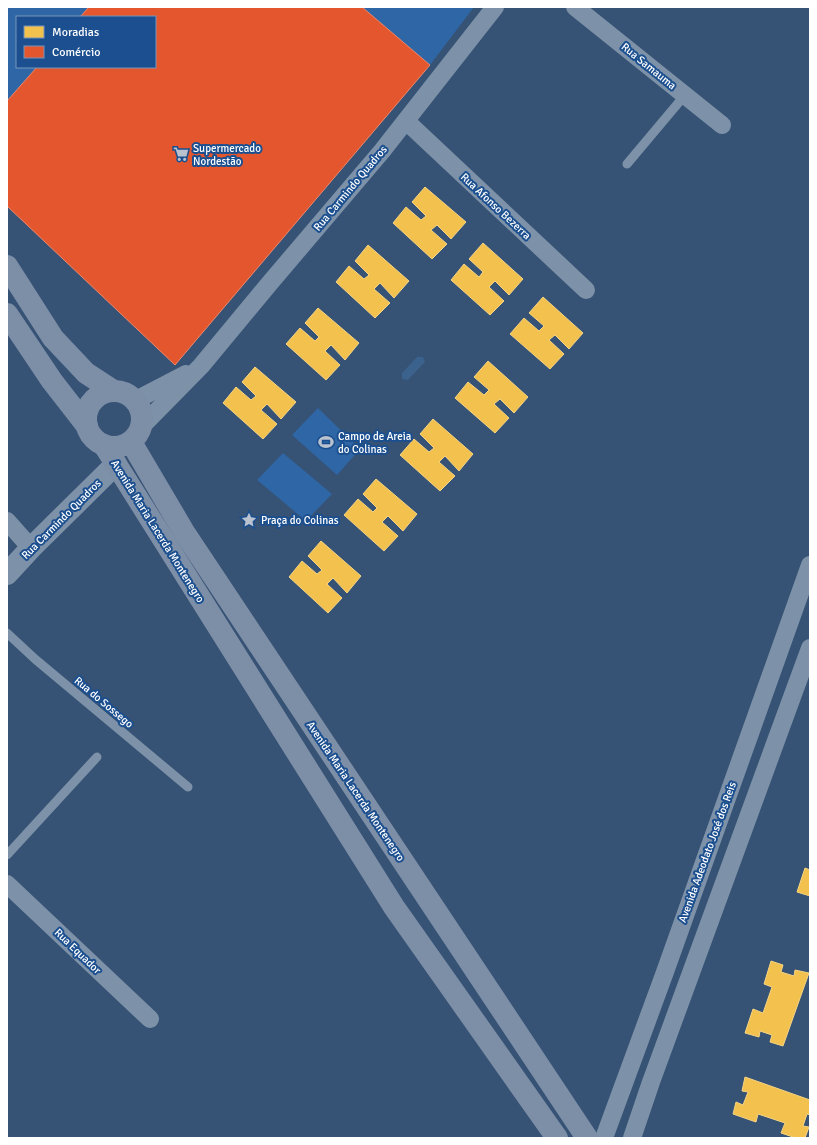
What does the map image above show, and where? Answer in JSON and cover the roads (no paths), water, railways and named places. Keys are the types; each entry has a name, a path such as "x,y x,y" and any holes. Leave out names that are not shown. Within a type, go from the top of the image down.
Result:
{"main road":[{"path":"7,266 53,338 86,373 112,390 125,392 136,400 141,408 143,417 137,434 124,445 116,447 104,445 93,437 87,426 52,381 7,314"},
{"path":"87,426 86,413 91,402 100,394 112,390"},
{"name":"Avenida Maria Lacerda Montenegro","path":"137,434 184,532 587,1138"},
{"name":"Avenida Maria Lacerda Montenegro","path":"104,445 394,907 557,1138"}],"street":[{"name":"Rua Carmindo Quadros","path":"137,434 201,366 268,284 382,151 495,7"},
{"name":"Rua Samauma","path":"575,7 722,125"},
{"name":"Rua Afonso Bezerra","path":"406,121 586,290"},
{"name":"Rua Carmindo Quadros","path":"136,400 201,366"},
{"name":"Rua Carmindo Quadros","path":"7,574 31,548 116,464"},
{"path":"7,521 31,548"},
{"name":"Avenida Adeodato José dos Reis","path":"604,1138 665,972 810,565"},
{"path":"632,1138 810,648"},
{"name":"Rua Equador","path":"7,884 150,1019"},
{"path":"665,972 688,981"}],"lane":[{"path":"627,164 685,95"},
{"name":"Rua do Sossego","path":"7,633 61,681 188,787"},
{"path":"7,855 97,758"}],"place":[{"name":"Supermercado Nordestão","path":"181,154"},
{"name":"Campo de Areia do Colinas","path":"326,442"},
{"name":"Praça do Colinas","path":"249,520"}]}
